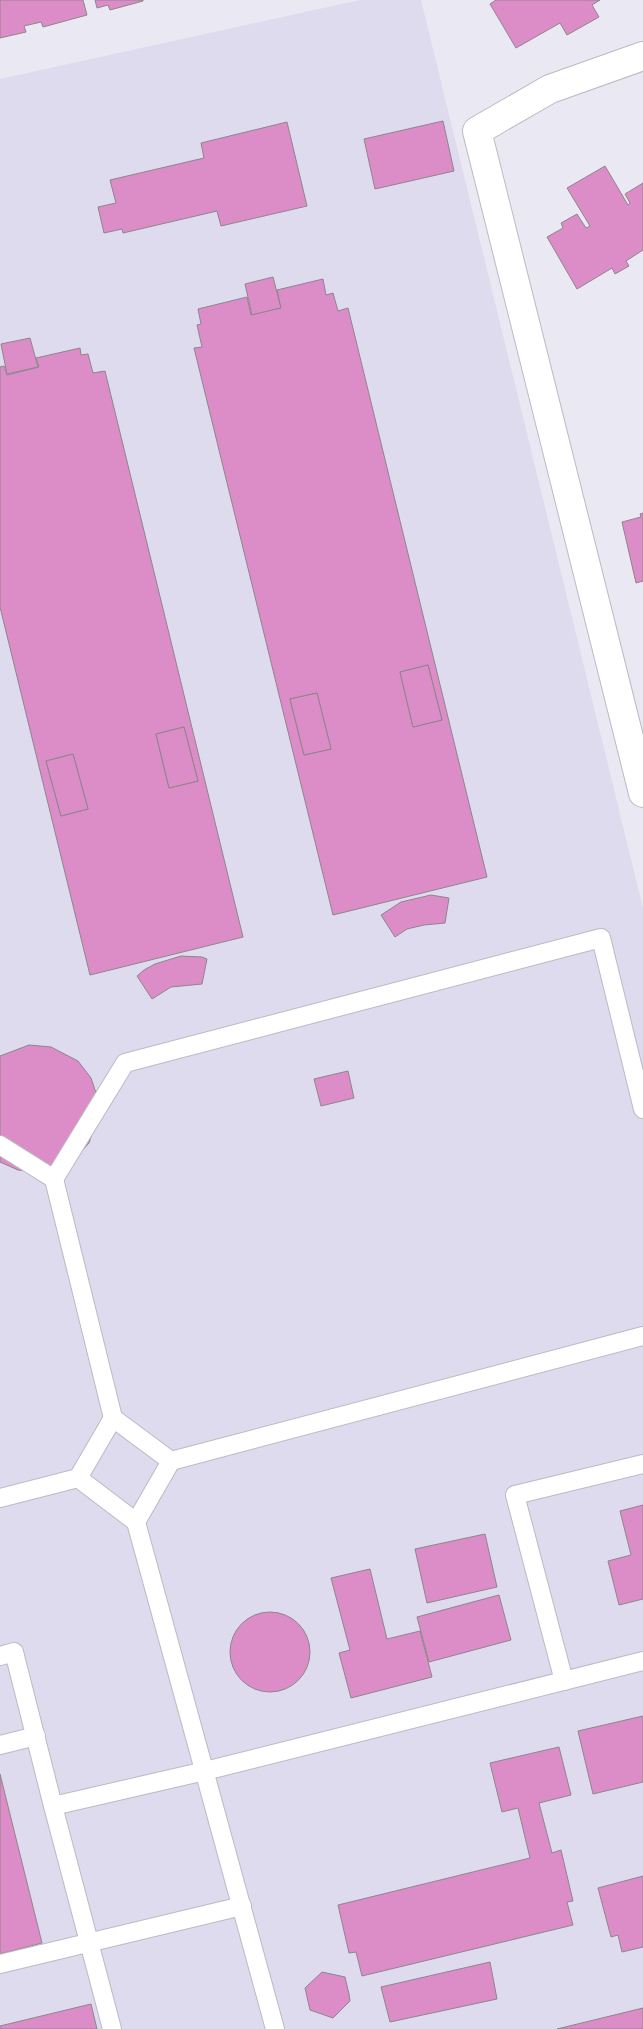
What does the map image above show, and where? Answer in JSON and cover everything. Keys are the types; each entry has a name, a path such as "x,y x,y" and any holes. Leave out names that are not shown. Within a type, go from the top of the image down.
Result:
{"street":[{"path":"643,56 550,89 477,131 643,793"}],"lane":[{"path":"54,1179 125,1063 601,938 643,1110"},
{"path":"0,1145 54,1179 113,1418 171,1461"},
{"path":"136,1522 171,1461 643,1336"},
{"path":"0,1498 78,1478 113,1418"},
{"path":"564,1681 515,1495 643,1464"},
{"path":"78,1478 136,1522 275,2029"},
{"path":"0,1656 14,1652 112,2029"},
{"path":"53,1806 205,1771 643,1661"},
{"path":"0,1744 36,1736"},
{"path":"0,1964 242,1906"}],"shaded area":[{"path":"360,0 421,0 643,908 643,2029 0,2029 0,79"}],"building":[{"path":"0,0 83,0 87,15 43,27 41,22 24,26 26,32 0,38"},
{"path":"95,0 143,1 110,10 108,5 97,8"},
{"path":"496,0 600,0 592,5 599,17 567,35 560,23 516,48 490,4"},
{"path":"443,121 454,171 375,189 364,139"},
{"path":"287,122 307,206 221,226 217,211 123,233 122,229 104,233 98,207 116,203 110,180 204,158 201,143"},
{"path":"605,166 628,205 630,203 625,194 643,183 643,250 626,261 629,266 615,274 612,268 577,289 547,237 563,228 561,223 577,214 586,228 590,226 567,188"},
{"path":"273,277 281,308 252,315 245,284"},
{"path":"323,279 326,295 333,293 338,311 348,308 487,877 333,915 194,348 202,347 197,325 201,324 198,309 247,297 251,315 281,308 277,290","holes":["428,665 442,720 413,727 400,672","317,693 331,749 304,755 290,699"]},
{"path":"30,338 38,367 7,374 1,344"},
{"path":"80,348 81,355 88,354 93,373 105,371 243,937 90,975 0,607 0,367 4,366 7,375 39,367 36,358","holes":["184,727 198,781 169,788 156,734","73,754 88,809 61,816 46,761"]},
{"path":"643,513 643,581 636,583 622,522 641,517 640,514"},
{"path":"428,665 442,720 413,727 400,672"},
{"path":"317,693 331,749 304,755 290,699"},
{"path":"184,727 198,781 169,788 156,734"},
{"path":"73,754 88,809 61,816 46,761"},
{"path":"431,895 449,898 445,923 407,929 395,937 381,915 401,902"},
{"path":"181,956 207,959 202,984 171,987 152,999 137,976 155,964"},
{"path":"29,1045 51,1047 78,1061 91,1078 98,1099 97,1119 89,1143 78,1155 63,1166 37,1172 18,1170 0,1162 0,1056"},
{"path":"348,1071 354,1098 321,1106 314,1079"},
{"path":"643,1505 643,1599 619,1605 608,1561 631,1555 620,1511"},
{"path":"485,1534 497,1587 427,1603 415,1549"},
{"path":"370,1569 387,1639 420,1631 432,1677 351,1698 339,1653 350,1650 331,1578"},
{"path":"499,1595 511,1640 429,1662 417,1617"},
{"path":"270,1612 285,1615 298,1624 307,1637 310,1652 307,1667 298,1680 285,1689 270,1692 255,1689 242,1680 233,1667 230,1652 233,1637 242,1624 255,1615"},
{"path":"643,1716 643,1782 593,1794 578,1731"},
{"path":"559,1747 571,1795 539,1803 552,1853 561,1850 573,1901 567,1902 573,1925 362,1976 356,1952 349,1953 338,1905 530,1858 518,1808 502,1812 490,1763"},
{"path":"0,1774 42,1943 0,1954"},
{"path":"643,1876 643,1947 622,1952 618,1935 611,1937 598,1888"},
{"path":"490,1962 497,1999 390,2022 381,1987"},
{"path":"322,1972 345,1977 350,2001 333,2018 310,2010 305,1988"},
{"path":"91,2004 97,2029 0,2029 0,2026"},
{"path":"643,2008 643,2029 557,2029"}]}
